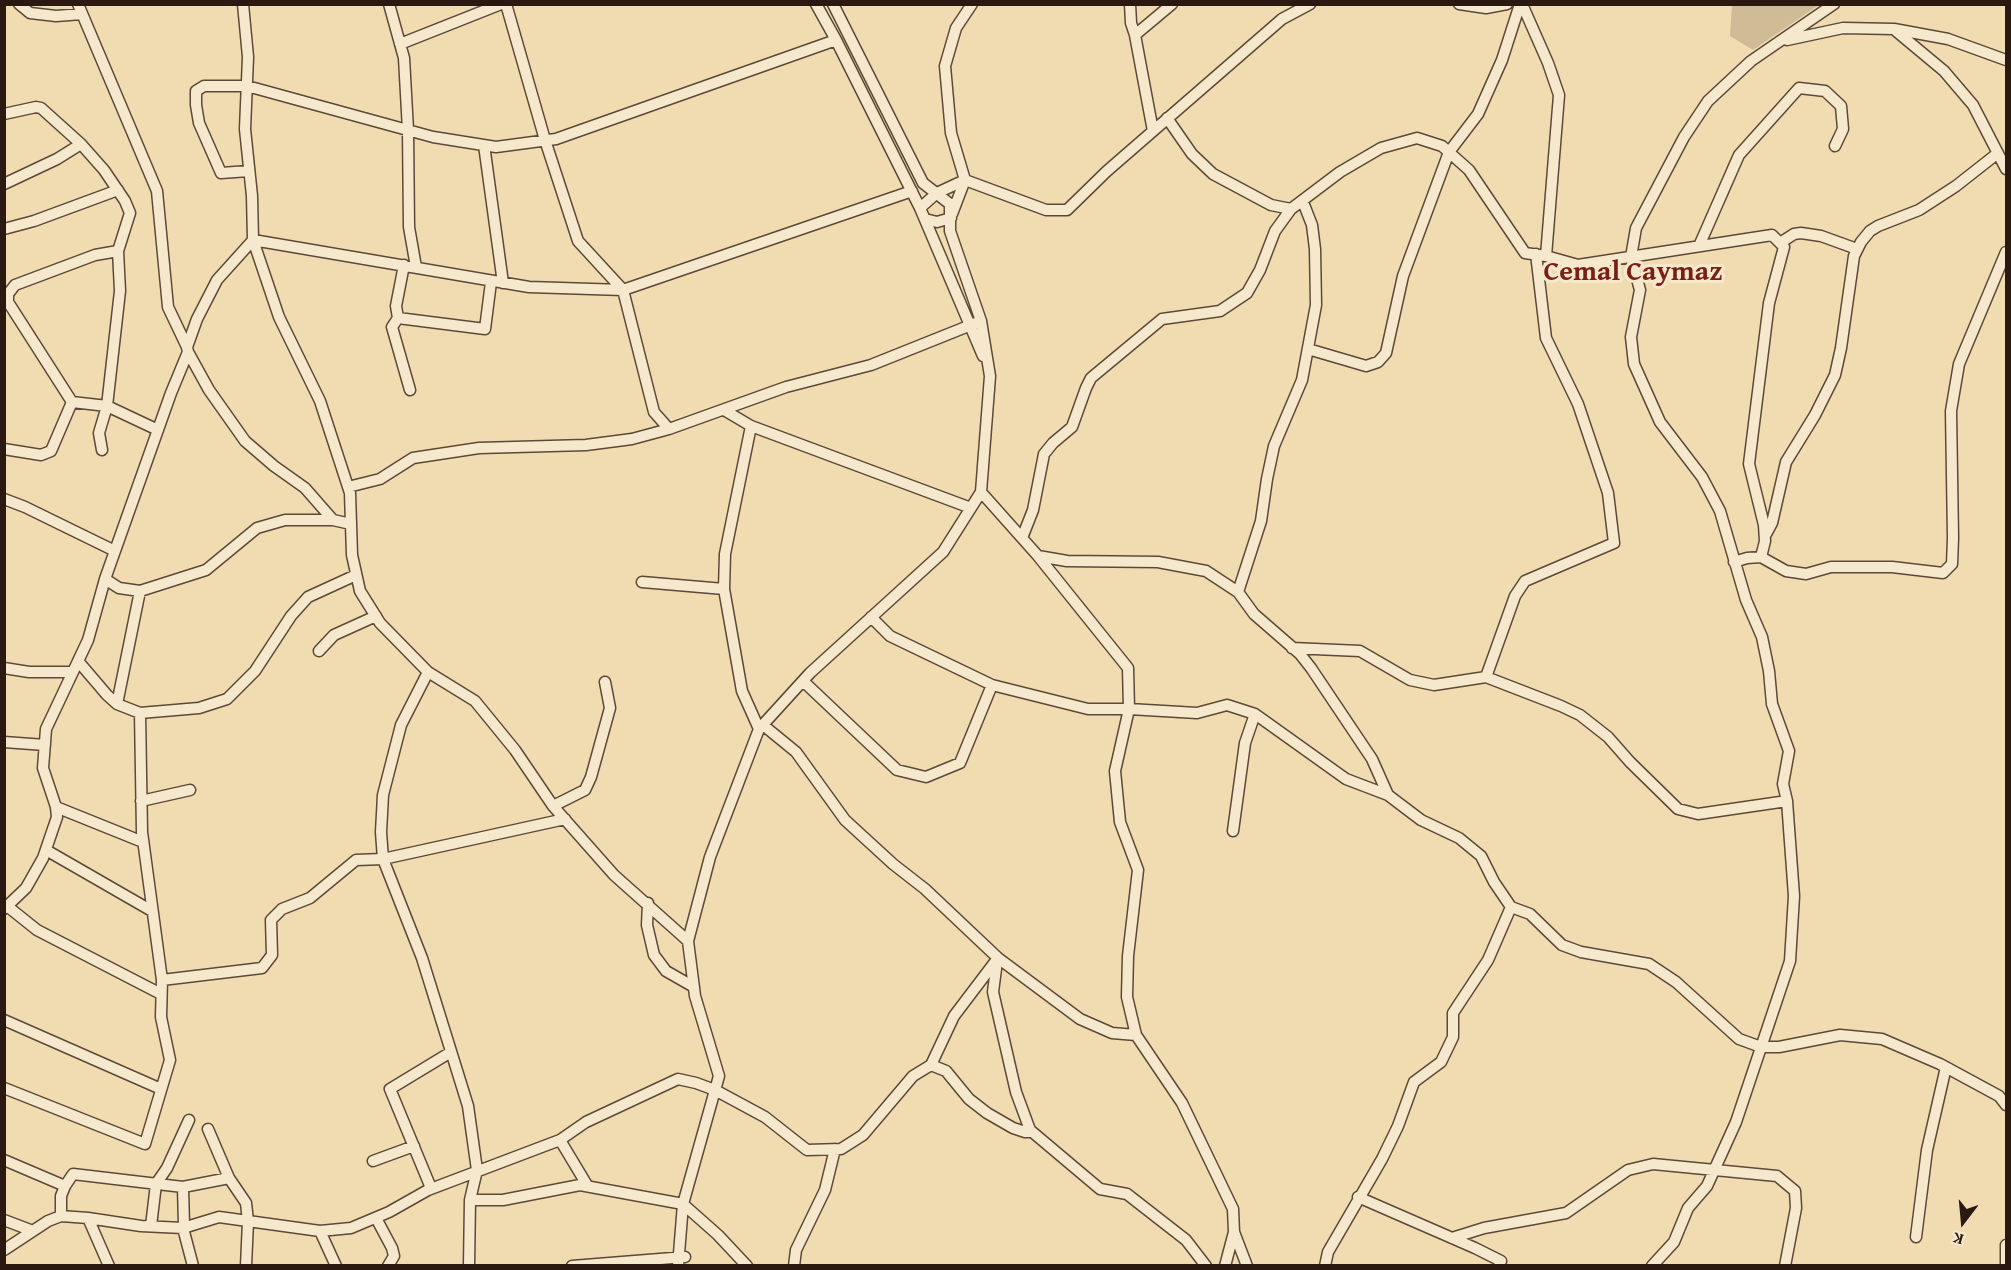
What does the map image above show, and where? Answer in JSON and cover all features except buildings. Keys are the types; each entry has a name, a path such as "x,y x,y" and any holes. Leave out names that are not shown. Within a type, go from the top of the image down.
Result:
{"street":[{"path":"18,4 30,13 56,16 80,9 157,191 168,308 188,349 209,390 245,441 305,488 333,520"},
{"path":"243,4 248,57 245,129 253,240 279,317 320,401 350,493 352,555 360,591 376,616 428,672 475,700 515,750 553,806 614,875 688,941"},
{"path":"389,4 404,58 408,130 409,227 416,267"},
{"path":"400,44 501,4"},
{"path":"506,4 545,140 578,241 622,290 654,412 669,429"},
{"path":"816,4 920,208 990,376"},
{"path":"572,1266 680,1260 684,1204 719,1076 694,987 688,941 710,857 761,727 803,681 943,552 981,492 990,376 981,321 950,231 950,204 922,183 833,4"},
{"path":"951,218 965,180 951,133 945,66 956,28 972,4"},
{"path":"1130,4 1131,22 1153,131"},
{"path":"1135,35 1172,4"},
{"path":"1459,4 1486,8 1507,4"},
{"path":"1308,349 1366,366 1378,362 1386,353 1402,276 1449,152 1478,114 1502,60 1521,4"},
{"path":"1486,677 1515,596 1525,581 1614,543 1608,493 1578,404 1546,338 1541,255 1559,95 1548,63 1521,4"},
{"path":"1652,1266 1674,1242 1688,1209 1707,1186 1736,1122 1790,961 1794,896 1787,801 1783,784 1789,750 1772,704 1769,671 1762,637 1746,600 1720,511 1702,477 1660,422 1634,364 1631,337 1640,290 1631,257 1636,228 1684,137 1708,100 1751,61 1834,4"},
{"path":"920,208 937,193 965,180 1046,210 1067,210 1107,171 1282,19 1308,5"},
{"path":"1779,42 1843,28 1894,29 1948,39 2007,60"},
{"path":"1894,29 1944,71 1973,105 2007,169"},
{"path":"249,171 221,173 199,123 196,91 204,86 247,86 433,137 496,147 556,139 836,40"},
{"path":"1699,246 1739,154 1799,88 1825,91 1841,106 1843,129 1835,146"},
{"path":"4,114 36,106 41,108 81,144 118,190 130,213 118,251 120,291 107,406 99,433 102,450"},
{"path":"1167,118 1192,154 1214,174 1271,205 1291,209"},
{"path":"1022,538 1033,510 1044,454 1072,427 1091,378 1162,319 1220,311 1247,293 1260,270 1275,231 1291,209 1340,172 1381,148 1417,138 1442,146 1469,170 1525,253 1578,265 1772,235 1784,247 1769,303 1749,464 1764,525 1765,541 1761,557"},
{"path":"4,184 57,159 81,144"},
{"path":"484,145 504,283"},
{"path":"1765,536 1772,523 1786,462 1815,415 1835,375 1857,249 1870,231 1919,210 1956,186 1998,153"},
{"path":"4,229 34,221 118,190"},
{"path":"253,240 491,282 529,287 622,290 912,191"},
{"path":"1238,592 1261,520 1274,446 1302,380 1316,305 1312,225 1303,202"},
{"path":"925,219 937,222 951,218"},
{"path":"1780,243 1794,234 1801,233 1821,236 1857,249"},
{"path":"161,994 37,930 6,908 26,888 46,850 57,817 43,768 46,729 88,640 105,579 197,319 218,280 253,240"},
{"path":"72,402 8,302 8,294 15,285 95,255 118,251"},
{"path":"1734,562 1761,557 1786,571 1806,574 1832,567 1892,567 1943,573 1952,564 1951,411 1959,364 2007,252"},
{"path":"404,265 396,306 398,318 392,327 410,390"},
{"path":"398,318 485,329 491,282"},
{"path":"348,487 380,479 413,458 479,448 585,445 632,439 669,429 786,387 871,365 981,321"},
{"path":"72,402 107,406 158,429"},
{"path":"4,449 41,455 51,451 72,402"},
{"path":"724,410 751,426 971,508"},
{"path":"751,426 725,554 724,589 742,691 761,727 796,752 845,820 893,864 925,889 998,958 1080,1019 1112,1033 1136,1035"},
{"path":"981,492 1038,556 1128,668 1129,709 1114,771 1120,822 1138,870 1128,956 1127,997 1136,1035 1182,1103 1233,1209 1234,1232 1225,1266"},
{"path":"4,499 115,550"},
{"path":"105,579 119,588 140,591 206,570 257,528 285,520 333,520 351,524"},
{"path":"1038,556 1067,561 1158,562 1206,571 1238,592 1254,614 1311,668 1372,759 1388,795"},
{"path":"78,662 117,704 140,713 199,708 227,699 255,670 291,616 308,597 356,575"},
{"path":"642,582 724,589"},
{"path":"117,704 140,591"},
{"path":"320,651 334,634 376,616"},
{"path":"871,617 891,636 992,685 1088,709 1197,713 1227,705 1255,714 1346,779 1388,795 1421,820 1459,838 1481,856 1494,882 1511,907 1530,914 1562,945 1581,952 1649,964 1676,982 1739,1039 1761,1047 1779,1047 1840,1035 1882,1039 1946,1067 1999,1096 2007,1105"},
{"path":"1292,648 1360,651 1410,680 1434,684 1486,677 1580,715 1608,737 1678,809 1698,814 1787,801"},
{"path":"4,668 29,672 73,672"},
{"path":"428,672 402,725 383,795 381,832 383,859 422,958 468,1106 477,1170 470,1200 469,1266"},
{"path":"803,681 897,770 926,777 960,763 992,685"},
{"path":"553,806 585,790 591,777 610,708 605,682"},
{"path":"4,1088 144,1143 170,1060 161,1017 162,980 143,842 140,713"},
{"path":"1233,831 1245,743 1255,714"},
{"path":"4,742 45,745"},
{"path":"141,801 190,790"},
{"path":"56,807 143,842"},
{"path":"162,980 262,968 272,955 271,920 282,909 310,898 356,860 383,859 565,819"},
{"path":"46,850 152,910"},
{"path":"648,903 647,925 654,955 666,971 694,987"},
{"path":"1324,1266 1328,1252 1382,1159 1398,1126 1414,1082 1441,1062 1453,1037 1453,1013 1488,960 1511,907"},
{"path":"4,1250 48,1221 61,1216 151,1226 183,1227 219,1217 320,1232 351,1228 376,1218 431,1188 560,1140 586,1122 678,1079 716,1090 765,1117 807,1150 841,1149 863,1135 913,1076 931,1065 954,1016 998,958"},
{"path":"998,958 993,992 1016,1092 1032,1132 1100,1189 1127,1194 1186,1240 1206,1266"},
{"path":"4,1020 161,1089"},
{"path":"431,1188 390,1089 451,1052"},
{"path":"931,1065 946,1071 969,1099 987,1113 1013,1128 1032,1132"},
{"path":"1916,1237 1927,1150 1946,1067"},
{"path":"151,1226 156,1184 167,1168 189,1120"},
{"path":"208,1129 229,1178 246,1203 248,1221 246,1266"},
{"path":"560,1140 587,1185"},
{"path":"373,1161 414,1146"},
{"path":"794,1266 796,1250 825,1190 835,1149"},
{"path":"4,1160 64,1186"},
{"path":"1452,1238 1484,1227 1566,1213 1628,1170 1653,1164 1777,1176 1795,1191 1796,1208 1785,1266"},
{"path":"61,1216 61,1196 64,1186 73,1174 183,1187 229,1178"},
{"path":"470,1200 503,1200 587,1185 684,1204 718,1234 747,1266"},
{"path":"183,1187 183,1227 193,1266"},
{"path":"1358,1197 1501,1261 1499,1266"},
{"path":"88,1218 109,1266"},
{"path":"376,1218 392,1248 394,1256 388,1266"},
{"path":"4,1220 33,1231"},
{"path":"320,1232 336,1266"},
{"path":"1234,1232 1247,1266"},
{"path":"2006,1266 2007,1245"}],"shaded area":[{"path":"1732,4 1819,5 1753,50 1730,36"}],"district":[{"name":"Cemal Caymaz","path":"1633,273"}]}
